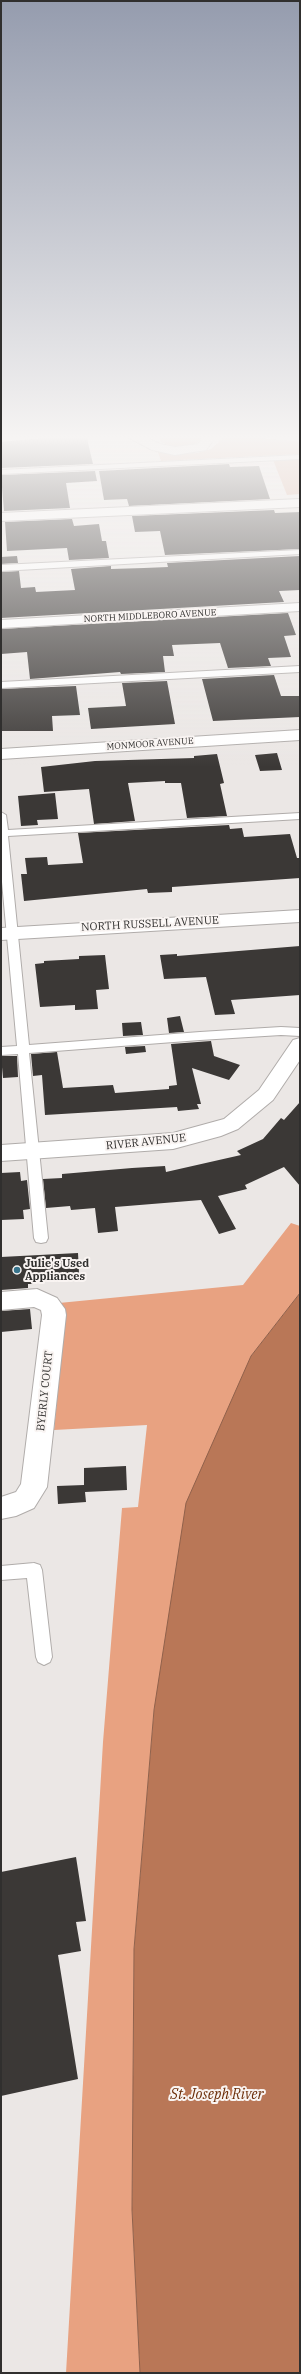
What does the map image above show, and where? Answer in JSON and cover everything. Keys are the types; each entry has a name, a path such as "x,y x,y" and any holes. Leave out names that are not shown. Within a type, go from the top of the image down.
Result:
{"street":[{"name":"NORTH MIDDLEBORO AVENUE","path":"1,624 300,607"},
{"name":"MONMOOR AVENUE","path":"1,754 300,735"},
{"name":"NORTH RUSSELL AVENUE","path":"7,933 300,916"},
{"name":"RIVER AVENUE","path":"1,1153 173,1141 231,1124 266,1095 300,1045"},
{"name":"BYERLY COURT","path":"1,1301 37,1298 49,1304 54,1316 34,1487 25,1500 16,1505 1,1508"}],"lane":[{"path":"1,568 300,552"},
{"path":"1,685 300,669"},
{"path":"1,815 7,933 25,1050 41,1238"},
{"path":"2,833 300,816"},
{"path":"1,1051 200,1036 282,1031 300,1032"},
{"path":"1,1573 34,1570 44,1657"}],"shaded area":[{"path":"291,1223 300,1226 300,1293 251,1356 154,1710 134,1949 132,2210 140,2373 66,2373 103,1742 122,1508 138,1507 147,1425 54,1430 65,1319 59,1303 243,1285"}],"water":[{"name":"St. Joseph River","path":"300,1293 300,2373 140,2373 132,2210 134,1949 154,1710 186,1503 251,1356"}],"building":[{"path":"7,545 107,545 109,558 69,560 67,548 7,551"},
{"path":"163,545 300,545 300,549 165,555"},
{"path":"17,556 18,563 1,564 1,557"},
{"path":"300,556 300,590 279,591 284,602 1,618 1,572 19,571 21,588 35,587 36,592 75,590 71,569 111,566 111,569 168,567 167,563"},
{"path":"288,613 296,635 284,636 291,657 268,658 271,666 228,668 220,643 172,645 174,656 163,656 165,672 121,674 120,672 30,679 27,652 1,654 1,629"},
{"path":"274,675 281,696 300,696 300,717 213,721 202,679"},
{"path":"167,681 175,724 91,729 88,708 126,706 122,683"},
{"path":"76,686 80,715 52,716 53,731 1,731 1,689"},
{"path":"277,753 282,770 260,771 255,755"},
{"path":"217,754 224,783 220,784 227,816 187,818 181,783 165,783 165,781 128,783 135,821 94,824 89,789 44,792 41,767 95,761 194,758 194,756"},
{"path":"55,793 58,819 37,820 38,825 21,826 18,796"},
{"path":"229,825 230,829 242,828 244,837 290,834 297,858 300,858 300,878 172,887 172,892 148,893 147,889 24,901 21,874 27,874 25,858 47,857 48,865 83,863 78,833"},
{"path":"300,946 300,995 231,1000 235,1014 215,1015 206,977 164,979 160,955 177,954 177,956"},
{"path":"105,955 109,989 96,990 98,1009 75,1010 75,1005 40,1007 35,964 44,963 44,961 79,959 79,956"},
{"path":"180,1016 184,1032 169,1033 167,1018"},
{"path":"141,1022 143,1035 123,1036 122,1023"},
{"path":"211,1041 214,1056 240,1065 229,1080 192,1068 201,1104 197,1104 199,1109 178,1111 177,1107 45,1115 42,1075 33,1076 31,1054 57,1052 63,1088 113,1085 115,1093 169,1089 169,1086 177,1085 171,1044"},
{"path":"145,1046 146,1052 126,1054 125,1047"},
{"path":"1,1056 17,1056 18,1077 3,1078"},
{"path":"300,1102 300,1186 284,1167 245,1185 247,1189 218,1196 236,1229 219,1234 201,1200 115,1207 118,1231 98,1233 95,1208 71,1210 70,1206 46,1208 43,1179 62,1178 62,1174 165,1166 166,1172 241,1155 237,1151 263,1139 281,1118 284,1120"},
{"path":"20,1172 21,1181 27,1180 30,1209 23,1210 24,1219 1,1220 1,1173"},
{"path":"78,1253 79,1273 33,1277 34,1284 28,1284 28,1288 1,1290 1,1257"},
{"path":"30,1309 32,1329 1,1332 1,1311"},
{"path":"126,1466 127,1490 85,1492 86,1502 58,1504 57,1486 84,1485 84,1468"},
{"path":"76,1857 86,1921 76,1922 81,1951 58,1955 78,2079 1,2096 1,1872"}],"place":[{"name":"Julie's Used Appliances","path":"17,1270"}]}
